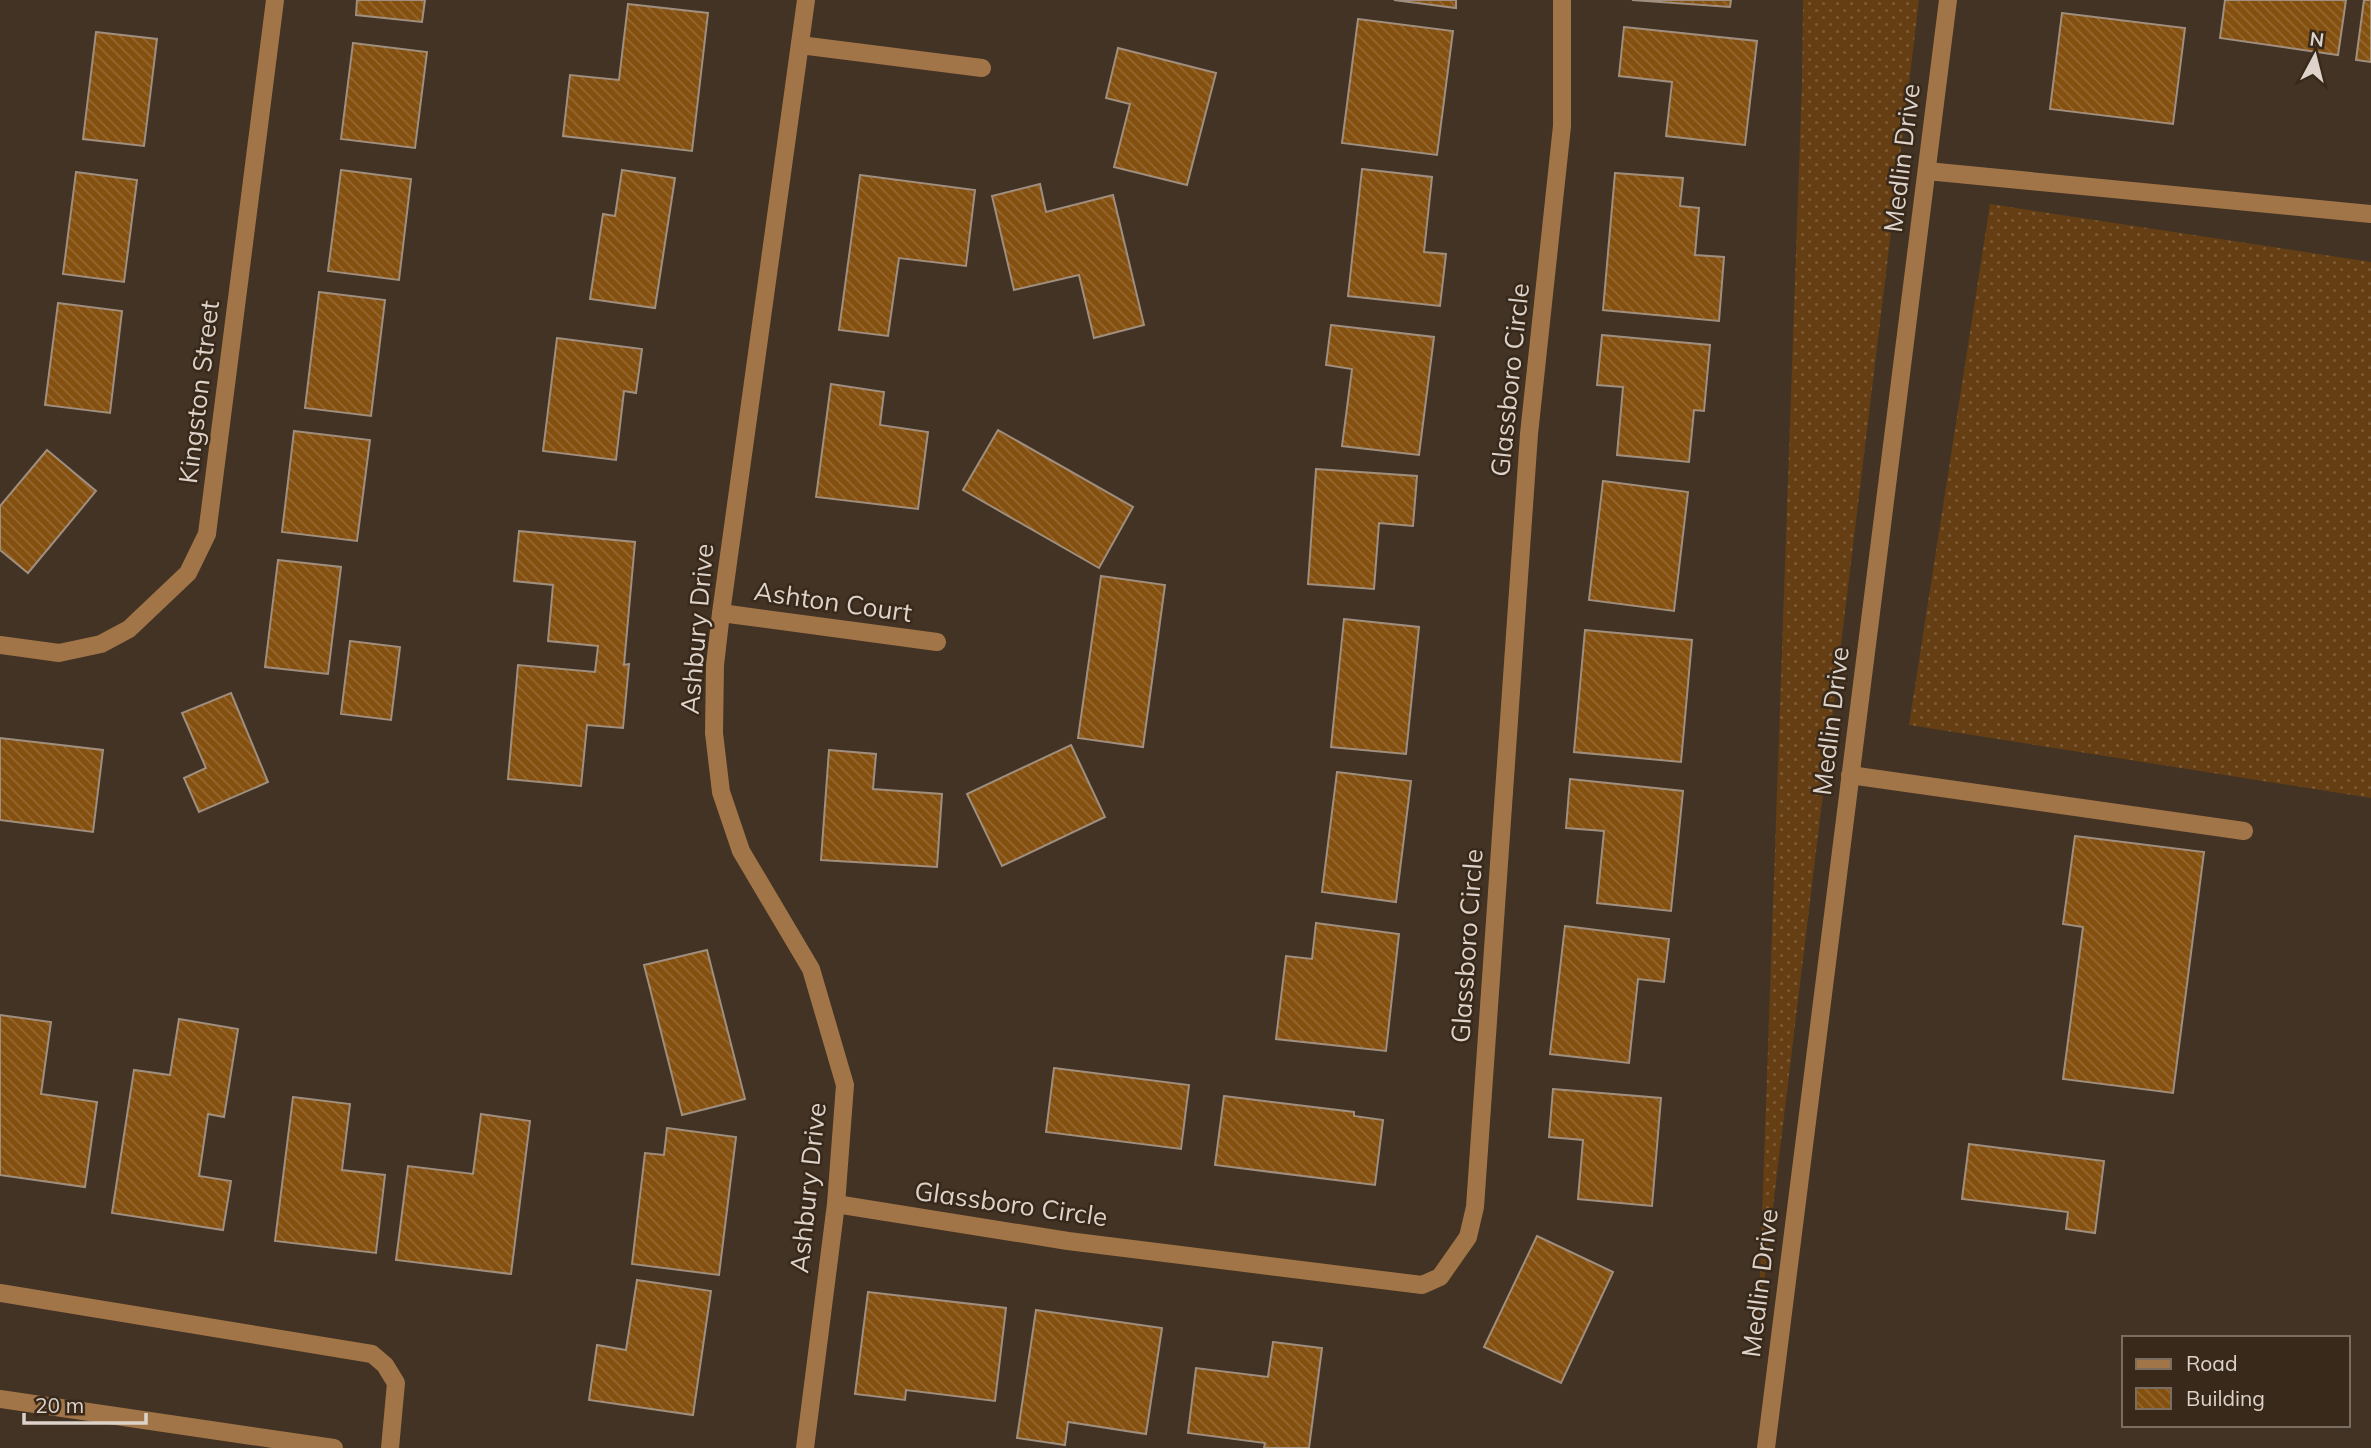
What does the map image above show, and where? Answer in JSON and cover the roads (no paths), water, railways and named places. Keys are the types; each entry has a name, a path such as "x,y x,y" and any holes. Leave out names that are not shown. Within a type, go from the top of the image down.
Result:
{"street":[{"name":"Kingston Street","path":"0,645 59,653 101,644 129,629 188,573 207,534 275,0"},
{"name":"Ashbury Drive","path":"805,1448 836,1205 845,1085 811,969 741,851 721,792 714,733 715,666 721,613 806,0"},
{"name":"Glassboro Circle","path":"836,1205 1068,1241 1422,1285 1440,1276 1468,1237 1475,1207 1529,434 1562,126 1562,0"},
{"name":"Medlin Drive","path":"1766,1448 1948,0"},
{"path":"800,45 982,68"},
{"path":"1927,171 2371,214"},
{"name":"Ashton Court","path":"721,613 937,642"},
{"path":"1850,775 2244,831"},
{"path":"0,1293 372,1354 385,1365 396,1383 390,1448"},
{"path":"0,1399 330,1448"}]}
